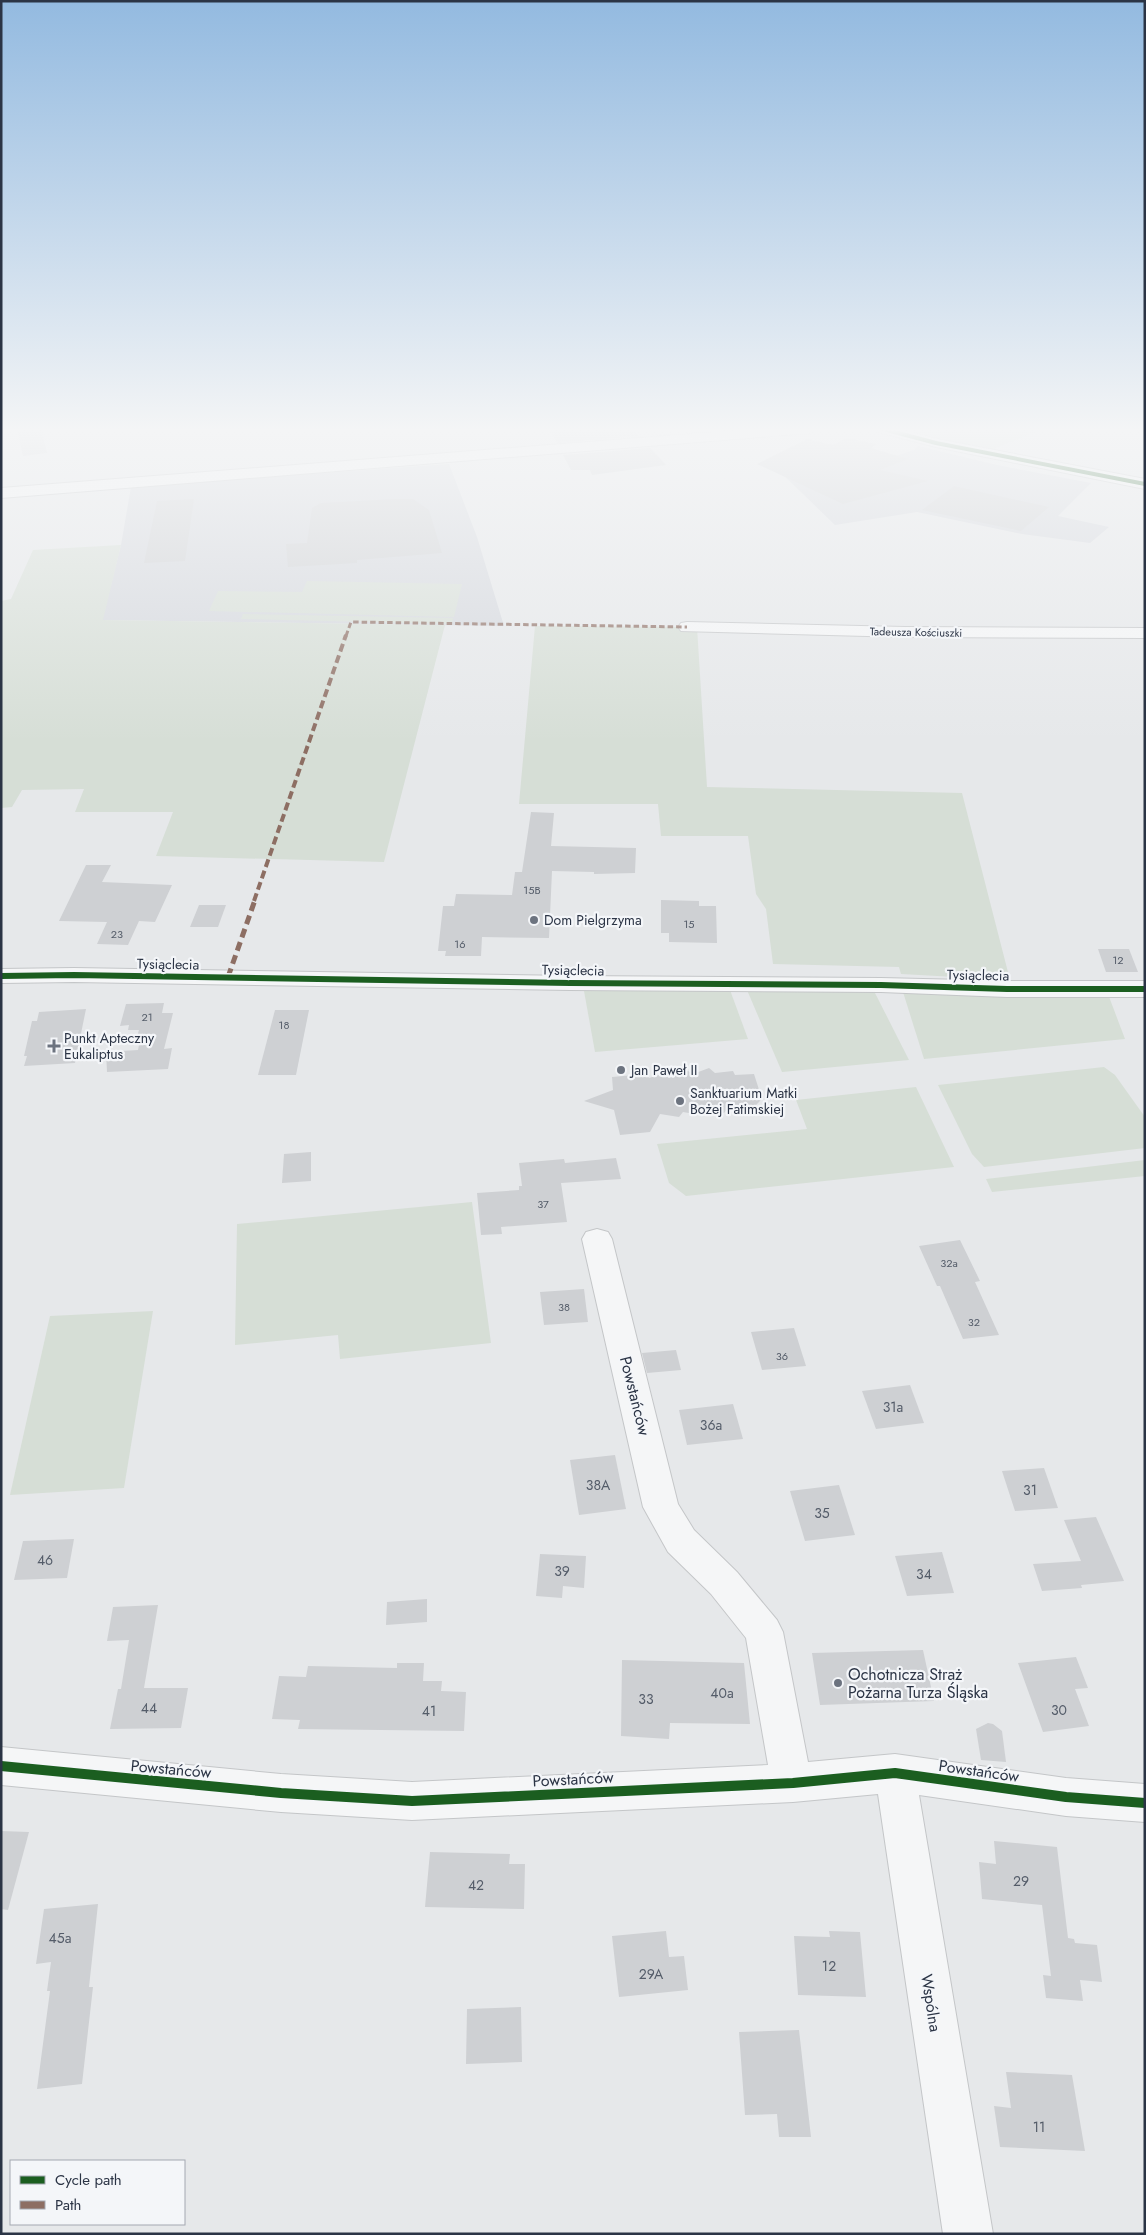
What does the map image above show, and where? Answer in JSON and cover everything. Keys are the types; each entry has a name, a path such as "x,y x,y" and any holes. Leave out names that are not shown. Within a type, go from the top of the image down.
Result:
{"street":[{"name":"Tadeusza Kościuszki","path":"687,627 905,632 1145,633"},
{"name":"Tysiąclecia","path":"1,976 74,975 570,983 881,984 1007,988 1145,989"},
{"name":"Powstańców","path":"597,1239 661,1506 681,1541 724,1583 764,1632 793,1783"},
{"name":"Powstańców","path":"1,1766 272,1792 412,1801 793,1783 895,1773 1066,1797 1145,1803"},
{"name":"Wspólna","path":"895,1773 968,2234"}],"shaded area":[{"path":"123,533 476,533 504,626 102,620"},
{"path":"1019,533 1102,533 1090,543"},
{"path":"121,545 103,620 445,625 384,862 156,856 173,812 75,812 84,789 22,790 12,807 1,808 1,601 11,599 33,550"},
{"path":"307,581 462,584 454,617 209,611 218,591 302,592"},
{"path":"243,614 453,618 452,624 241,619"},
{"path":"535,626 697,627 707,787 962,793 1010,980 901,974 899,967 773,964 766,909 756,894 748,836 661,836 658,804 519,804"},
{"path":"730,990 748,1039 595,1052 584,991"},
{"path":"747,990 874,991 909,1060 782,1072"},
{"path":"903,992 1108,994 1125,1039 924,1059"},
{"path":"1104,1067 1115,1075 1145,1117 1145,1148 984,1167 972,1154 938,1085"},
{"path":"916,1087 954,1167 686,1196 669,1183 657,1144 807,1129 796,1100"},
{"path":"1145,1160 1145,1176 992,1192 986,1179"},
{"path":"472,1202 491,1343 340,1359 338,1335 235,1345 237,1224"},
{"path":"153,1311 124,1488 10,1495 50,1316"}],"building":[{"path":"150,533 189,533 185,561 144,563"},
{"path":"308,533 436,533 442,553 357,560 357,563 288,567 286,544 307,543"},
{"path":"531,812 554,813 551,846 636,848 635,873 594,874 594,872 552,871 549,938 482,937 481,956 445,956 446,951 438,951 443,906 454,906 456,894 512,895 515,872 522,872"},
{"path":"86,865 111,865 102,882 172,885 155,922 139,921 128,945 97,944 107,922 59,921"},
{"path":"661,900 699,901 699,906 716,906 717,943 669,942 669,933 661,933"},
{"path":"199,905 226,905 218,927 190,927"},
{"path":"1098,949 1129,949 1138,972 1106,972"},
{"path":"164,1003 162,1013 173,1013 164,1049 172,1048 168,1069 107,1072 106,1052 138,1050 140,1040 136,1040 139,1030 128,1030 129,1025 120,1026 126,1004"},
{"path":"86,1009 75,1063 24,1066 27,1056 24,1056 32,1021 37,1021 39,1012"},
{"path":"275,1010 309,1010 296,1075 258,1075"},
{"name":"Sanktuarium Matki Bożej Fatimskiej","path":"709,1068 715,1073 733,1071 735,1075 754,1074 762,1099 754,1107 727,1109 724,1113 703,1110 700,1115 683,1112 679,1117 660,1114 650,1132 620,1135 614,1110 584,1101 613,1090 612,1077 646,1074 649,1078 668,1072 672,1076 688,1071 693,1074"},
{"path":"311,1152 311,1181 282,1183 284,1154"},
{"path":"616,1158 621,1179 561,1183 567,1222 501,1227 502,1234 481,1235 477,1193 519,1190 519,1186 522,1186 519,1163 564,1159 565,1163"},
{"path":"960,1240 980,1281 975,1282 999,1335 963,1339 940,1286 937,1286 919,1246"},
{"path":"584,1289 588,1322 544,1325 540,1292"},
{"path":"794,1328 806,1366 762,1370 751,1332"},
{"path":"676,1350 681,1370 647,1373 642,1353"},
{"path":"910,1385 924,1423 876,1429 862,1391"},
{"path":"733,1404 743,1439 687,1445 679,1410"},
{"path":"615,1455 626,1509 579,1515 570,1460"},
{"path":"1044,1468 1058,1508 1015,1511 1002,1471"},
{"path":"839,1485 855,1535 805,1541 790,1491"},
{"path":"1096,1517 1124,1581 1081,1585 1082,1588 1042,1591 1033,1564 1081,1561 1064,1520"},
{"path":"74,1539 67,1578 14,1580 23,1541"},
{"path":"942,1552 954,1593 907,1596 895,1556"},
{"path":"540,1554 586,1556 584,1588 563,1586 562,1598 536,1596"},
{"path":"427,1599 427,1622 386,1625 387,1602"},
{"path":"158,1605 144,1688 188,1688 181,1728 110,1729 118,1689 121,1689 129,1640 107,1641 113,1607"},
{"path":"923,1650 934,1701 820,1705 812,1653"},
{"path":"1076,1657 1088,1688 1075,1689 1089,1726 1043,1732 1018,1663"},
{"path":"622,1660 744,1663 750,1724 670,1723 669,1739 621,1736"},
{"path":"397,1663 424,1663 423,1681 442,1681 441,1691 466,1692 464,1731 298,1729 300,1720 272,1719 279,1676 306,1677 308,1666 397,1668"},
{"path":"988,1723 993,1724 1002,1731 1006,1762 981,1760 976,1729"},
{"path":"1,1831 29,1832 8,1910 1,1909"},
{"path":"994,1841 1057,1847 1068,1938 1074,1939 1075,1943 1097,1945 1102,1982 1080,1980 1083,2001 1046,1998 1043,1975 1051,1976 1042,1905 982,1899 979,1862 996,1864"},
{"path":"430,1852 510,1854 509,1864 525,1864 524,1909 425,1907"},
{"path":"98,1904 89,1987 93,1987 82,2084 37,2089 50,1991 47,1991 51,1962 36,1964 44,1909"},
{"path":"666,1931 669,1957 684,1956 688,1990 619,1997 612,1936"},
{"path":"829,1931 860,1932 866,1997 798,1995 794,1936 830,1937"},
{"path":"521,2007 522,2062 466,2064 467,2009"},
{"path":"799,2030 811,2137 779,2137 777,2114 745,2115 739,2032"},
{"path":"1006,2072 1072,2075 1085,2151 1000,2147 994,2106 1011,2108"}],"marked path":[{"path":"228,977 351,622 687,627"}],"cycle path":[{"path":"1,976 74,975 570,983 881,985 1007,989 1145,989"},
{"path":"1,1766 281,1793 412,1801 793,1783 895,1773 1066,1797 1145,1803"}],"place":[{"name":"Dom Pielgrzyma","path":"534,920"},
{"name":"Punkt Apteczny Eukaliptus","path":"54,1046"},
{"name":"Jan Paweł II","path":"621,1070"},
{"name":"Sanktuarium Matki Bożej Fatimskiej","path":"680,1101"},
{"name":"Ochotnicza Straż Pożarna Turza Śląska","path":"838,1683"}]}
